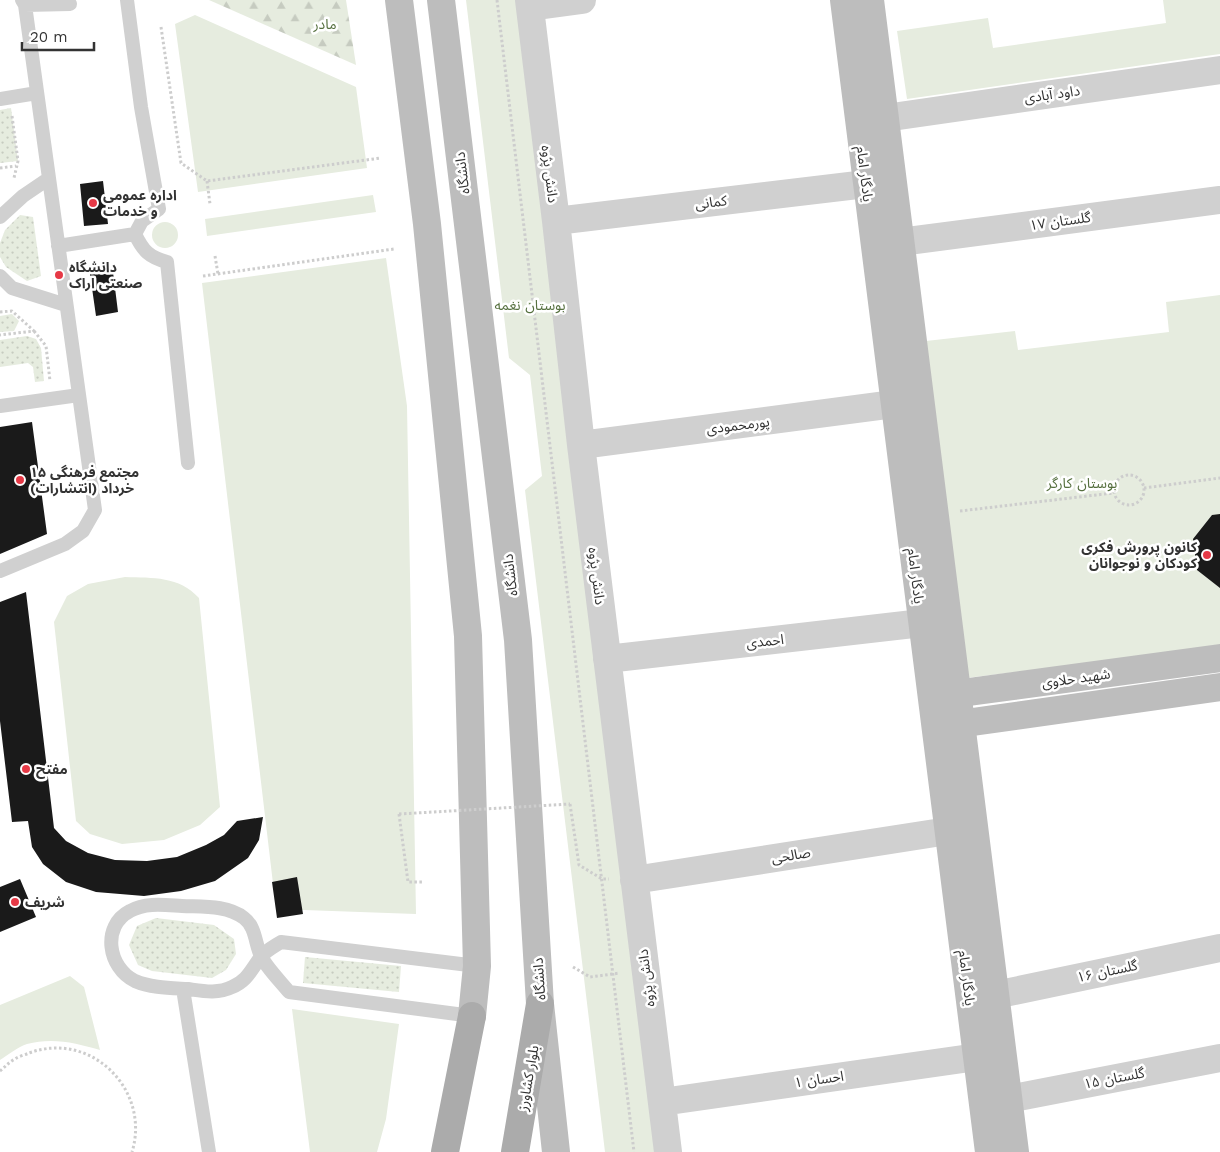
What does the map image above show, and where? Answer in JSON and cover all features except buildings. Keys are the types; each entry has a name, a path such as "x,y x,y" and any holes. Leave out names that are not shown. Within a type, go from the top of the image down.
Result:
{"main road":[{"name":"بلوار کشاورز","path":"515,1152 540,1004"},
{"path":"445,1152 472,1016"}],"street":[{"path":"399,0 427,224 468,636 477,966 472,1016"},
{"name":"دانشگاه","path":"441,0 518,640 540,1004 556,1152"},
{"path":"529,4 582,0"},
{"name":"یادگار امام","path":"844,0 922,623 944,696"},
{"name":"یادگار امام","path":"870,0 934,514 944,696 995,995 1015,1152"},
{"name":"دانش پژوه","path":"529,4 668,1152"},
{"name":"داود آبادی","path":"885,118 1220,70"},
{"name":"کمانی","path":"556,221 866,184"},
{"name":"گلستان ۱۷","path":"900,242 1220,200"},
{"name":"پورمحمودی","path":"581,445 894,404"},
{"name":"احمدی","path":"607,659 922,623"},
{"name":"شهید حلاوی","path":"944,696 1220,658"},
{"path":"1168,665 1172,694"},
{"name":"شهید حلاوی","path":"948,725 1220,687"},
{"name":"یادگار امام","path":"948,725 948,831 989,1152"},
{"name":"صالحی","path":"634,880 948,831"},
{"name":"گلستان ۱۶","path":"995,995 1220,948"},
{"name":"احسان ۱","path":"662,1102 977,1057"},
{"name":"گلستان ۱۵","path":"1008,1099 1220,1058"}],"lane":[{"path":"127,0 141,107 158,209 142,221 136,234 141,247 153,258 167,262 188,463"},
{"path":"0,571 65,544 83,530 95,510 23,2 70,4"},
{"path":"0,99 36,93"},
{"path":"0,218 23,196 48,178"},
{"path":"58,246 136,234"},
{"path":"0,276 12,288 66,305"},
{"path":"0,406 79,395"},
{"path":"472,1016 289,992 261,956 252,928 245,919 223,908 158,904 130,911 118,919 111,932 111,948 125,975 148,985 182,989 218,992 242,983 253,970 261,956 281,942 477,966"},
{"path":"182,989 208,1152"}],"path":[{"path":"497,0 634,1152"},
{"path":"162,27 181,163 207,181 380,158"},
{"path":"11,108 18,161 16,175 11,182"},
{"path":"0,168 16,166"},
{"path":"207,181 210,204"},
{"path":"203,276 394,249"},
{"path":"215,256 218,274"},
{"path":"0,312 12,311 34,331 46,346 51,387"},
{"path":"0,335 34,331"},
{"path":"1130,474 1142,482 1144,488 1140,501 1134,505 1127,506 1121,504 1113,493 1117,480 1130,474"},
{"path":"1144,488 1220,478"},
{"path":"934,514 1113,493"},
{"path":"424,882 408,882 399,814 570,804 580,865 602,879"},
{"path":"573,967 590,977 645,969"},
{"path":"0,1071 15,1058 41,1049 66,1048 91,1055 112,1070 127,1090 136,1114 136,1140 132,1152"}],"green space":[{"name":"مادر","path":"209,0 346,0 356,65"},
{"name":"بوستان نغمه","path":"466,0 520,0 658,1152 605,1152 525,490 542,476 530,375 509,358"},
{"path":"1163,0 1220,0 1220,54 907,99 897,31 988,18 993,48 1166,23"},
{"path":"195,15 356,87 367,168 198,192 175,24"},
{"path":"11,108 18,161 0,163 0,110"},
{"path":"373,195 376,212 207,236 205,219"},
{"path":"20,215 33,217 41,276 27,281 6,267 0,257 0,243 5,230"},
{"path":"165,222 174,226 178,235 174,244 165,248 156,244 152,235 156,226"},
{"path":"386,258 407,406 416,914 276,909 202,283"},
{"name":"بوستان کارگر","path":"1220,295 1220,647 966,678 926,341 1015,331 1018,350 1169,332 1166,302"},
{"path":"12,314 19,321 14,331 0,332 0,316"},
{"path":"27,336 36,339 41,348 44,381 35,382 33,367 28,363 0,367 0,340"},
{"path":"125,577 155,578 174,582 191,591 199,598 220,807 200,825 164,840 122,844 90,834 76,821 54,622 67,596 88,584"},
{"path":"156,918 214,925 234,939 236,954 226,970 212,978 152,971 138,965 129,945 137,926"},
{"path":"305,957 401,966 399,992 303,983"},
{"path":"70,976 84,987 100,1050 73,1043 55,1041 36,1042 24,1045 0,1060 0,1005"},
{"path":"292,1009 399,1024 386,1119 377,1152 310,1152"}],"place":[{"name":"اداره عمومی و خدمات","path":"93,203"},
{"name":"دانشگاه صنعتی اراک","path":"59,275"},
{"name":"مجتمع فرهنگی ۱۵ خرداد (انتشارات)","path":"20,480"},
{"name":"کانون پرورش فکری کودکان و نوجوانان","path":"1207,555"},
{"name":"مفتح","path":"26,769"},
{"name":"شریف","path":"15,902"}]}
